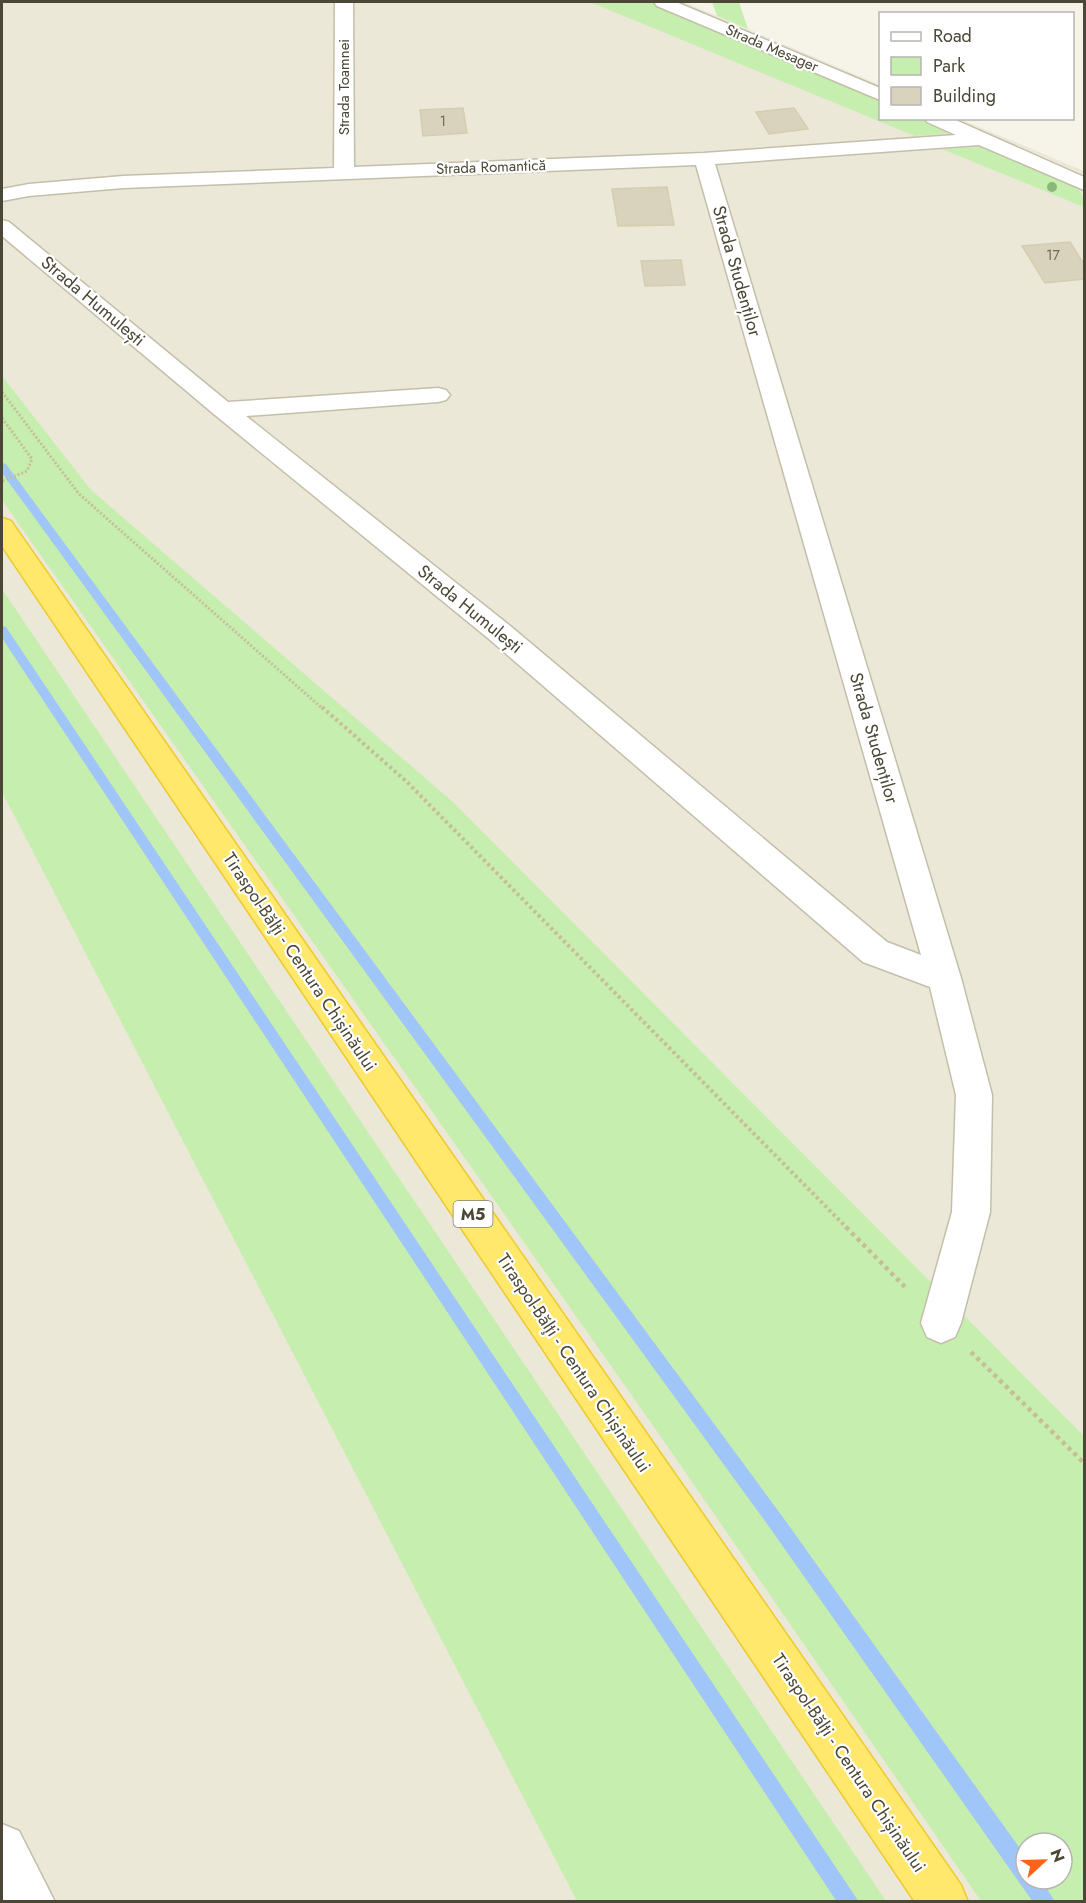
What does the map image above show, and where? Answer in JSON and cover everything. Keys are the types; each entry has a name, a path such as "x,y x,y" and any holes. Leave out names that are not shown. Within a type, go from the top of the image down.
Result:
{"highway":[{"name":"Tiraspol-Bălţi - Centura Chișinăului","path":"2,527 944,1902"}],"street":[{"name":"Strada Toamnei","path":"344,2 344,173"},
{"name":"Strada Mesager","path":"663,2 879,95"},
{"path":"938,120 1084,184"},
{"name":"Strada Romantică","path":"2,195 29,190 123,182 704,159 981,139"},
{"name":"Strada Studenților","path":"704,159 944,978 974,1095 971,1212 941,1323"},
{"name":"Strada Humulești","path":"2,226 223,410 499,632 875,952 944,978"},
{"path":"223,410 438,395"},
{"path":"3,1853 31,1902"}],"path":[{"path":"2,392 79,494 407,782 941,1323 1084,1463"},
{"path":"2,418 32,459 27,471 2,481"}],"shaded area":[{"path":"2,2 684,2 879,85 879,120 962,120 1084,171 1084,1901 2,1902"}],"green space":[{"path":"590,2 650,2 879,101 879,120 922,120 954,133 915,136"},
{"path":"712,2 739,2 748,29 717,16"},
{"path":"981,147 1079,189 1084,199 1084,207 942,149"},
{"path":"2,376 91,490 453,802 1084,1436 1084,1901 981,1901 661,1437 2,500"},
{"path":"2,589 886,1901 577,1901 2,792"}],"building":[{"path":"463,108 467,133 423,136 420,110"},
{"path":"794,108 808,129 769,134 756,112"},
{"path":"667,187 674,225 618,226 612,189"},
{"path":"1070,242 1084,264 1084,279 1045,283 1022,246"},
{"path":"681,260 685,285 645,286 641,261"}],"waterway":[{"path":"2,466 776,1522 1014,1857"},
{"path":"2,630 849,1902"},
{"path":"1037,1891 1045,1902"}]}
